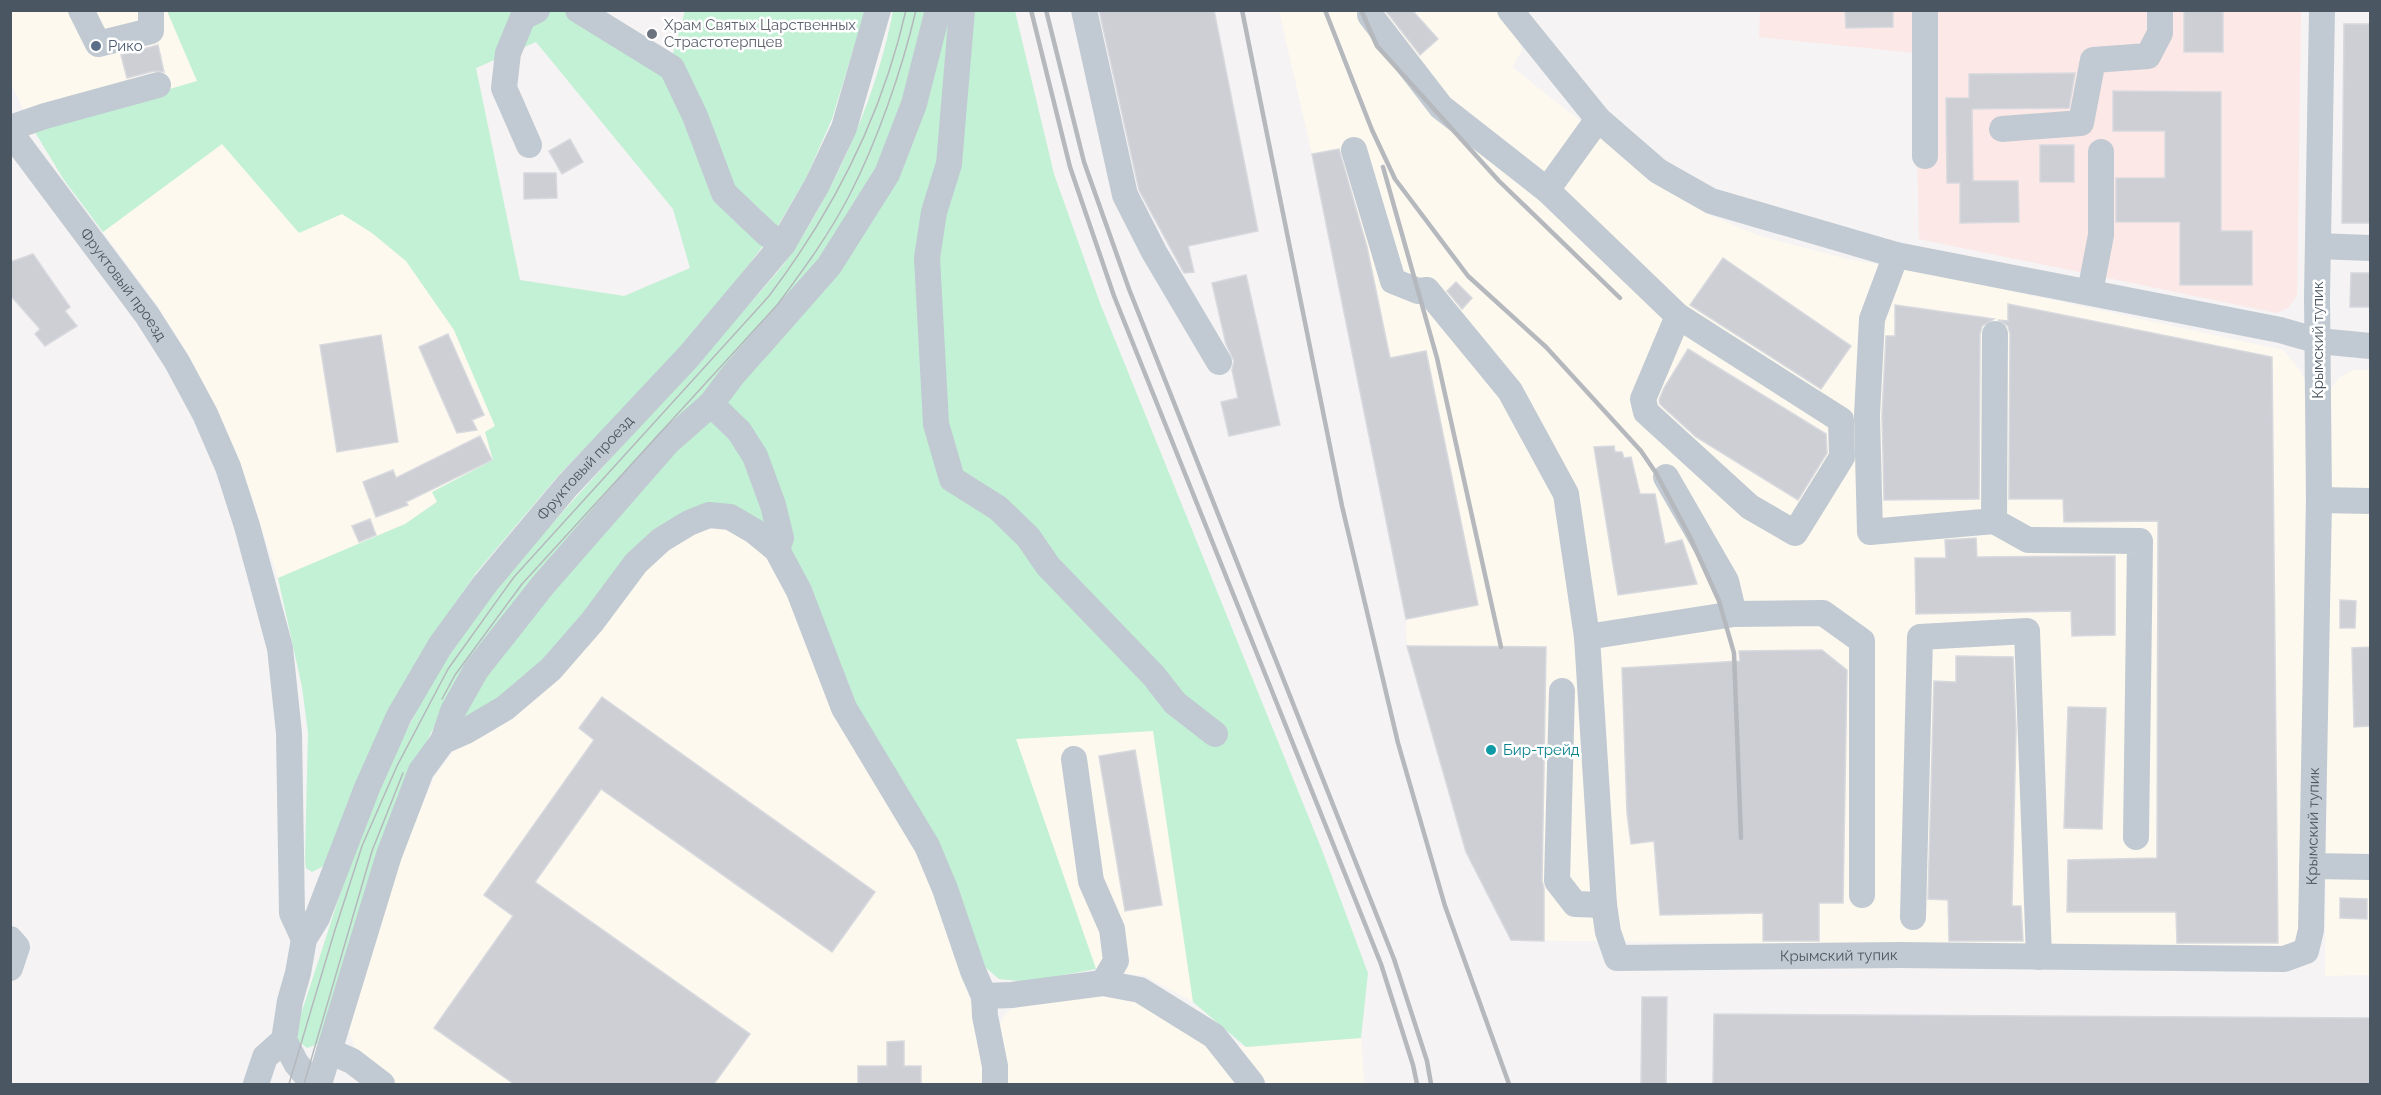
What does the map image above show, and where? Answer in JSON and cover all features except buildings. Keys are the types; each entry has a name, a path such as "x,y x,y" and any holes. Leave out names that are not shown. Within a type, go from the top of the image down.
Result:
{"street":[{"path":"81,10 98,44 151,31 151,10"},
{"path":"529,145 504,88 507,53 523,17 537,10"},
{"path":"578,10 672,68 695,116 724,193 766,234 783,244"},
{"name":"Фруктовый проезд","path":"284,1041 290,1001 304,939 317,918 367,788 399,716 440,646 485,584 567,486 689,356 783,244 817,185 844,128 878,10"},
{"path":"319,1084 389,855 422,771 443,741 453,711 477,670 543,585 668,442 711,404 732,376 829,266 887,174 914,104 938,10"},
{"path":"962,10 950,164 934,212 927,258 936,424 952,479 998,508 1028,537 1048,566 1154,676 1175,703 1215,734"},
{"path":"1084,10 1125,195 1154,252 1219,362"},
{"path":"1510,10 1598,119 1658,171 1712,201 1896,255 2280,330 2319,341 2370,346"},
{"path":"1925,10 1925,156"},
{"path":"2002,129 2081,123 2093,60 2148,56 2160,33 2160,10"},
{"name":"Крымский тупик","path":"1604,905 1608,932 1617,958 1887,955 2284,960 2306,951 2312,930 2319,500 2318,246 2322,10"},
{"path":"1370,15 1440,107 1547,190 1678,315 1841,420 1842,456 1795,533 1750,507 1646,412 1642,399 1678,315"},
{"path":"10,130 45,116 158,84"},
{"path":"1547,190 1598,119"},
{"name":"Фруктовый проезд","path":"10,130 147,315 205,414 228,467 253,546 280,648 289,733 292,913 304,939"},
{"path":"1353,150 1393,281 1418,291 1427,290 1510,391 1566,494 1587,637 1604,905 1575,904 1557,881 1562,691"},
{"path":"2090,292 2101,235 2101,152"},
{"path":"2318,246 2370,248"},
{"path":"1896,255 1872,319 1867,415 1870,532 1994,521 2028,540 2140,541 2136,837"},
{"path":"1994,521 1995,334"},
{"path":"711,404 739,431 755,456 782,538 777,550"},
{"path":"1666,477 1726,581 1734,614"},
{"path":"2319,500 2370,501"},
{"path":"443,741 466,731 505,708 551,669 592,622 636,563 661,540 689,523 709,515 730,517 754,531 777,550 799,591 844,708 927,846 984,996 995,1084"},
{"path":"1587,637 1734,614 1823,613 1862,641 1862,895"},
{"path":"1913,917 1920,637 2027,631 2039,957"},
{"path":"1074,759 1091,881 1112,929 1116,962 1103,983"},
{"path":"2312,866 2370,867"},
{"path":"10,939 17,947 10,968"},
{"path":"984,996 1012,995 1103,983 1140,990 1214,1036 1252,1084"},
{"path":"256,1084 265,1057 284,1041 296,1063 313,1084"},
{"path":"329,1051 352,1061 382,1084"}],"shaded area":[{"name":"Рико","path":"11,10 167,11 197,81 33,129 11,84"},
{"path":"1279,11 1502,11 1511,22 1522,50 1512,67 1668,190 1712,216 1760,236 1847,259 1923,272 2283,350 2300,370 2307,386 2300,926 2295,941 2284,951 1511,940 1466,852 1407,646 1406,619 1312,154"},
{"path":"1760,11 2301,11 2297,295 2289,307 2277,313 1919,239 1915,53 1759,37"},
{"path":"222,144 299,232 342,214 372,233 406,261 454,330 495,426 485,432 493,460 433,492 437,501 405,524 278,578 241,464 217,409 189,356 157,305 103,232"},
{"path":"2353,370 2370,370 2370,975 2325,976 2330,389 2339,378"},
{"path":"712,521 735,527 773,560 920,853 952,941 973,1008 984,1084 392,1084 357,1054 348,1029 399,858 435,776 453,752 495,730 512,715 649,566 675,542"},
{"path":"1154,731 1193,1002 1145,976 1096,969 1016,739"},
{"path":"1108,992 1138,997 1206,1040 1246,1047 1361,1038 1364,1084 1005,1084 999,1026 1005,1014 1018,1005"}],"green space":[{"path":"167,11 592,11 672,57 685,11 865,11 832,119 806,178 776,229 678,351 557,477 476,573 431,639 324,866 312,872 306,868 305,859 308,733 302,687 278,578 405,524 437,502 432,492 493,460 485,432 495,426 454,330 406,261 372,233 342,214 299,233 222,144 103,232 64,180 33,129 197,81","holes":["536,42 673,209 690,268 624,296 520,280 476,68"]},
{"path":"893,11 928,11 907,102 878,170 820,262 442,711 412,771 325,1032 318,1044 307,1048 297,1040 301,1014 357,842 391,761 441,664 508,573 761,291 791,254 827,193 855,134 878,72"},
{"path":"947,11 1015,11 1054,174 1100,303 1322,850 1368,973 1361,1038 1246,1047 1193,1002 1153,731 1016,739 1096,969 1026,982 999,979 980,963 851,702 809,587 706,504 585,615 543,661 499,702 469,720 462,716 483,674 878,212"}],"tram line":[{"path":"289,1084 362,846 397,766 448,669 514,577 769,296 793,263 835,196 853,160 884,87 906,10"},
{"path":"442,699 455,675 522,584 778,304 815,252 833,225 869,153 904,57 916,10"},
{"path":"304,1084 372,851 403,773"}],"railway":[{"path":"1031,10 1070,167 1114,296 1381,964 1417,1084"},
{"path":"1046,10 1084,162 1129,289 1394,959 1427,1061 1431,1084"},
{"path":"1242,10 1342,506 1398,743 1445,906 1509,1084"},
{"path":"1325,10 1372,130 1395,179 1468,276 1546,347 1641,451 1656,473 1690,537 1719,601 1734,653 1741,838"},
{"path":"1361,10 1377,46 1499,181 1620,298"},
{"path":"1383,167 1437,358 1501,647"}],"place":[{"name":"Храм Святых Царственных Страстотерпцев","path":"652,34"},
{"name":"Рико","path":"96,46"},
{"name":"Бир-трейд","path":"1491,750"}]}
